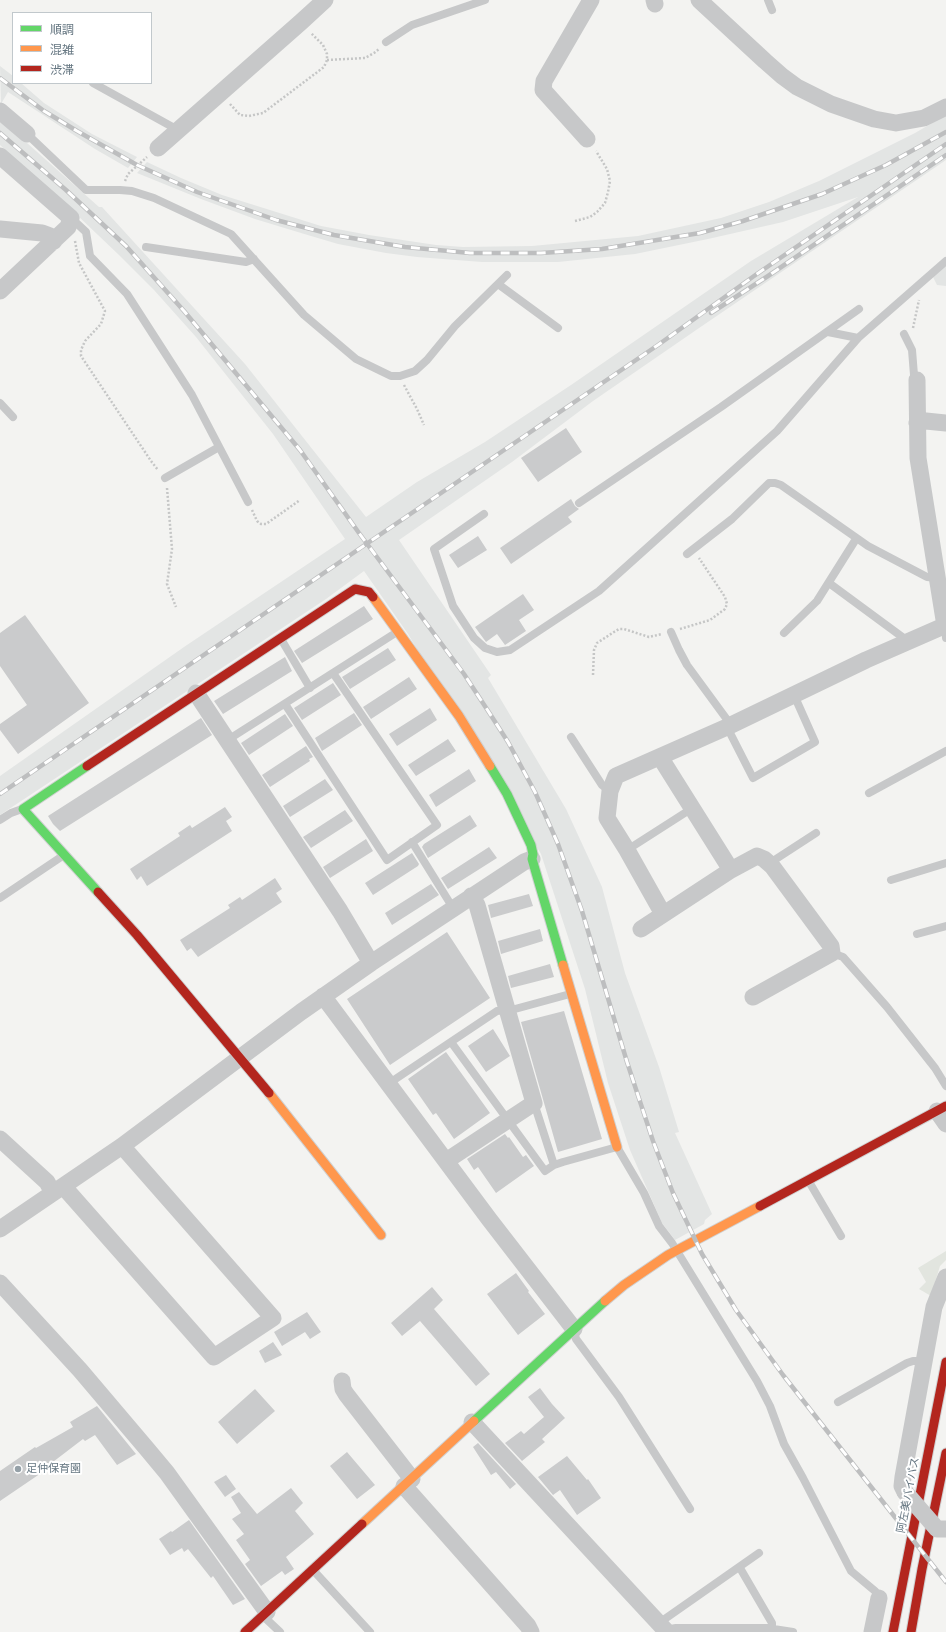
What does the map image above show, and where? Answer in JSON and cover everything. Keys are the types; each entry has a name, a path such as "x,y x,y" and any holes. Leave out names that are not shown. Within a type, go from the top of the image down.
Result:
{"street":[{"path":"158,148 302,22 325,0"},
{"path":"587,139 543,90 544,81 591,0"},
{"path":"699,0 782,76 797,87 831,104 874,119 896,122 905,122 924,118 946,107"},
{"path":"0,111 27,134"},
{"path":"0,156 71,218 68,227 0,292"},
{"path":"0,229 42,232 54,240"},
{"path":"662,914 627,850 607,818 610,791 616,776 729,726 866,660 907,643 946,630 918,458 917,380"},
{"path":"917,423 926,421 946,423"},
{"path":"381,1235 240,1058 137,935 23,809 196,693 356,589 369,592 460,716 507,794 531,845 533,854 532,859 617,1148"},
{"path":"196,693 226,741 340,911 371,963"},
{"path":"660,757 691,809 731,870"},
{"path":"641,929 731,870 757,856 764,859 772,866 831,946 832,953 752,997"},
{"path":"0,1229 122,1146 323,996 471,896 524,862 532,859"},
{"path":"446,1162 534,1103 476,905 471,896"},
{"path":"323,996 446,1162 574,1329"},
{"path":"245,1632 574,1329 624,1285 648,1267 808,1180 943,1114"},
{"path":"0,1138 47,1182 58,1189 214,1357 273,1318 122,1146"},
{"path":"946,1277 934,1308 902,1486 905,1492 937,1529 946,1529"},
{"path":"0,1283 80,1370 167,1473 265,1614"},
{"name":"阿左美バイパス","path":"893,1632 946,1362"},
{"path":"342,1381 343,1389 346,1394 408,1482 528,1626 531,1632"},
{"path":"472,1422 664,1628"},
{"path":"912,1632 922,1569 946,1453"},
{"path":"872,1632 879,1598"}],"lane":[{"path":"465,7 471,0"},
{"path":"386,42 412,25 485,0"},
{"path":"768,0 772,10"},
{"path":"95,84 178,130"},
{"path":"27,134 86,190 132,191 154,198 231,234 304,315 356,359 391,376 397,376 415,371 427,360 455,326 507,275"},
{"path":"71,218 86,232 90,256 127,294 192,395 248,502"},
{"path":"146,247 246,262 254,259"},
{"path":"484,514 434,549 452,606 474,638 485,648 497,652 510,650 599,591 777,431 858,338 946,261"},
{"path":"498,284 558,328"},
{"path":"579,504 859,309"},
{"path":"828,332 858,338"},
{"path":"906,338 912,350 914,375 917,380"},
{"path":"0,403 13,417"},
{"path":"165,478 219,447"},
{"path":"690,552 732,519 769,483 775,483 782,485 868,546 927,577 937,578"},
{"path":"784,633 817,601 856,538"},
{"path":"829,583 905,639 907,643"},
{"path":"226,741 398,632"},
{"path":"671,632 687,665 729,726 753,778 816,742 794,695"},
{"path":"280,639 310,688"},
{"path":"285,704 387,860 437,825 333,673"},
{"path":"571,738 602,785 610,791"},
{"path":"869,793 946,751"},
{"path":"0,820 11,813 23,809"},
{"path":"627,850 691,809"},
{"path":"772,866 776,859 816,833"},
{"path":"412,842 454,908"},
{"path":"0,898 65,854"},
{"path":"891,880 946,863"},
{"path":"917,934 946,926"},
{"path":"832,953 843,957 887,1007 935,1068 946,1086"},
{"path":"388,1084 497,1011 507,1010 571,994"},
{"path":"451,1042 545,1171 554,1165 617,1148 644,1193 659,1226 672,1243 770,1406 784,1444 851,1571 875,1591 879,1598"},
{"path":"534,1103 554,1165"},
{"path":"808,1180 841,1236"},
{"path":"574,1329 576,1339 619,1397 690,1509"},
{"path":"838,1402 907,1363 913,1361 925,1361"},
{"path":"664,1628 759,1553"},
{"path":"740,1568 772,1622 772,1628"},
{"path":"312,1569 370,1632"},
{"path":"265,1614 280,1632"},
{"path":"664,1628 772,1628 793,1632"}],"path":[{"path":"220,93 240,115 257,115 263,113 324,67 327,60 327,54 323,45 302,22"},
{"path":"327,60 365,58 374,53 386,42"},
{"path":"575,221 590,217 605,203 610,181 608,169 587,139"},
{"path":"120,190 128,174 158,148"},
{"path":"71,218 79,263 104,311 101,324 85,341 81,350 81,356 151,461 165,478 168,492 172,550 167,584 176,607"},
{"path":"906,338 920,293"},
{"path":"397,376 410,395 424,425"},
{"path":"248,502 257,521 261,524 266,524 300,500"},
{"path":"592,675 594,650 597,643 619,629 624,629 649,638 710,620 725,610 727,604 725,597 690,552"}],"shaded area":[{"path":"0,66 12,75 12,84 22,84 44,103 92,134 137,157 128,168 95,149 8,92 1,104"},
{"path":"946,115 946,160 593,401 512,462 399,540 491,675 488,678 566,809 602,887 625,973 659,1067 679,1132 675,1133 712,1214 705,1220 704,1224 675,1240 662,1223 630,1150 608,1083 585,989 541,854 408,634 364,571 326,599 0,815 0,776 184,647 345,539 273,434 196,337 154,290 119,255 56,195 0,145 0,119 99,207 102,207 245,364 366,517 417,482 485,442 571,385 751,261 858,197 783,222 635,254 558,262 482,262 386,253 338,244 301,233 255,219 137,173 147,162 222,195 321,226 436,245 463,247 532,246 638,236 721,218 769,202 819,181 915,133"},
{"path":"946,265 946,286 937,285 933,277"},
{"path":"946,1251 946,1260 940,1266 931,1296 919,1289 926,1282 918,1268"}],"building":[{"path":"566,428 582,452 538,482 521,458"},
{"path":"571,499 575,506 579,509 568,517 572,522 511,564 500,548"},
{"path":"478,536 487,550 458,568 449,555"},
{"path":"523,594 534,610 519,620 526,631 505,645 497,634 486,642 475,627"},
{"path":"364,606 373,619 302,663 294,651"},
{"path":"25,615 89,703 18,754 0,730 0,724 27,705 0,666 0,633"},
{"path":"388,648 396,660 350,689 342,677"},
{"path":"285,657 292,671 223,714 214,701"},
{"path":"409,677 417,689 371,719 363,707"},
{"path":"333,683 341,695 302,720 294,708"},
{"path":"430,708 437,720 397,746 389,734"},
{"path":"354,713 362,725 322,751 315,738"},
{"path":"285,714 293,726 249,755 241,743"},
{"path":"201,718 212,735 60,831 53,824 48,816"},
{"path":"448,739 456,751 416,776 408,765"},
{"path":"306,746 313,757 309,759 310,761 270,787 262,775"},
{"path":"469,769 476,781 436,807 429,795"},
{"path":"325,779 333,790 290,817 283,806"},
{"path":"225,807 232,817 226,821 232,831 147,886 141,876 137,880 130,869 180,836 178,833 190,825 192,828"},
{"path":"345,810 353,821 311,848 303,837"},
{"path":"470,815 477,826 428,858 422,847 424,844"},
{"path":"366,839 373,851 330,878 323,867"},
{"path":"489,847 497,858 448,889 441,878"},
{"path":"412,853 419,864 418,866 373,895 365,883"},
{"path":"275,878 282,889 276,893 282,902 198,957 191,948 187,951 180,940 230,908 228,905 240,897 242,900"},
{"path":"431,884 439,895 392,925 385,913"},
{"path":"529,894 533,906 491,918 488,905"},
{"path":"540,929 543,941 501,954 498,941"},
{"path":"447,932 490,998 390,1065 347,999"},
{"path":"550,964 554,977 511,988 508,976"},
{"path":"564,1011 602,1139 558,1152 521,1022"},
{"path":"493,1029 510,1056 486,1072 468,1046"},
{"path":"446,1052 490,1113 454,1139 436,1113 433,1115 408,1079"},
{"path":"505,1134 508,1138 509,1137 523,1157 526,1155 534,1166 496,1193 478,1167 474,1170 467,1159"},
{"path":"516,1273 545,1314 518,1335 487,1294"},
{"path":"432,1287 443,1300 434,1309 490,1374 476,1386 420,1321 402,1336 391,1323"},
{"path":"307,1312 321,1332 310,1339 305,1332 282,1346 274,1332"},
{"path":"273,1342 282,1355 265,1363 259,1351"},
{"path":"540,1388 565,1418 542,1439 545,1442 522,1461 505,1443 521,1431 524,1434 544,1417 528,1397"},
{"path":"255,1389 275,1411 237,1444 218,1422"},
{"path":"97,1406 136,1454 117,1465 95,1435 85,1441 83,1439 49,1465 50,1467 0,1501 0,1471 35,1447 36,1448 73,1427 70,1422"},
{"path":"478,1443 516,1484 510,1489 496,1472 491,1475 473,1447"},
{"path":"347,1452 375,1485 357,1499 330,1466"},
{"path":"567,1456 587,1480 588,1479 601,1498 577,1515 560,1490 553,1495 538,1477"},
{"path":"226,1475 236,1489 225,1497 214,1482"},
{"path":"291,1488 303,1503 295,1511 314,1534 286,1557 294,1569 285,1575 282,1571 261,1586 245,1564 250,1560 236,1540 244,1534 232,1519 241,1513 231,1497 239,1492 257,1514"},
{"path":"189,1520 245,1599 233,1605 213,1576 211,1578 188,1549 184,1552 182,1548 170,1555 159,1539"}],"railway":[{"path":"0,78 44,111 77,131 137,165 197,192 276,220 334,235 405,247 470,253 541,253 602,249 700,233 743,221 822,194 886,165 946,132"},
{"path":"0,133 66,190 126,246 184,311 300,450 359,533 464,674 508,742 535,792 558,844 582,911 627,1062 653,1141 673,1193 702,1254 736,1310 783,1375 946,1582"},
{"path":"0,794 658,345 754,276 946,144"},
{"path":"711,313 946,155"}],"traffic: fast":[{"path":"87,766 23,809 98,892"},
{"path":"490,766 507,794 531,845 533,854 532,859 563,965"},
{"path":"474,1421 605,1301"}],"traffic: slow":[{"path":"373,597 459,716 490,766"},
{"path":"563,965 617,1147"},
{"path":"269,1093 381,1235"},
{"path":"605,1301 624,1285 668,1255 760,1206"},
{"path":"362,1524 474,1421"}],"traffic: jam":[{"path":"87,766 355,589 369,592 373,597"},
{"path":"98,892 137,935 269,1093"},
{"path":"760,1206 946,1106"},
{"path":"893,1632 946,1362"},
{"path":"911,1632 922,1569 946,1453"},
{"path":"245,1632 362,1524"}],"place":[{"name":"足仲保育園","path":"18,1469"}]}
